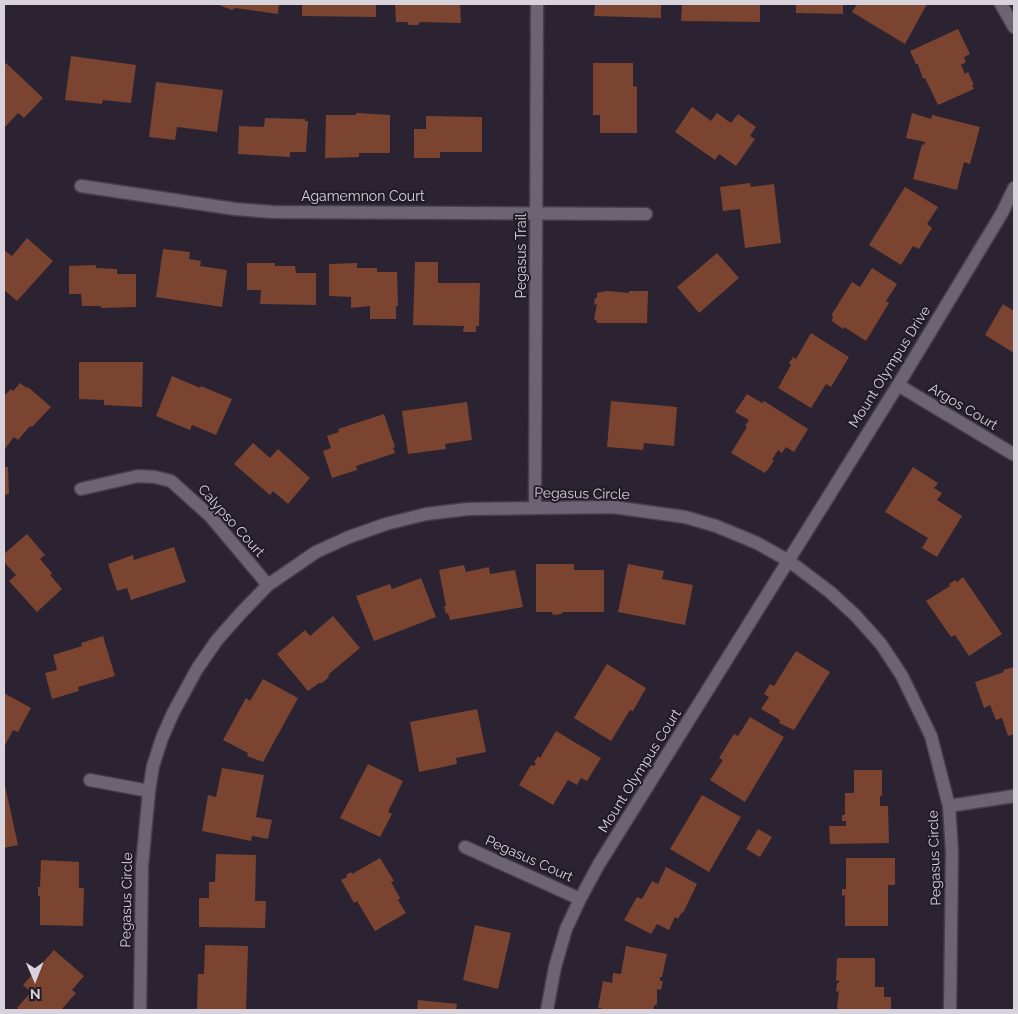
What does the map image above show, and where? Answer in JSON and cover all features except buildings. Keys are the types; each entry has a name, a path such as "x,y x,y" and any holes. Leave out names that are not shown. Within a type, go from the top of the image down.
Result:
{"street":[{"name":"Pegasus Trail","path":"534,508 537,4"},
{"path":"1001,4 1014,27"},
{"name":"Agamemnon Court","path":"81,186 235,209 273,212 646,214"},
{"name":"Mount Olympus Drive","path":"789,560 898,385 1002,213 1014,188"},
{"name":"Argos Court","path":"898,385 1013,454"},
{"name":"Calypso Court","path":"81,489 138,476 171,481 210,516 268,585"},
{"name":"Pegasus Circle","path":"140,1010 142,866 148,791 153,766 173,713 197,669 217,640 268,585 316,552 349,537 386,524 426,514 468,509 613,507 684,517 716,526 757,543 789,560 830,592 855,615 881,644 902,676 931,736 949,806 952,852 950,1010"},
{"name":"Mount Olympus Court","path":"547,1010 555,967 566,929 580,899 599,864 789,560"},
{"path":"90,780 148,791"},
{"path":"949,806 1014,796"},
{"name":"Pegasus Court","path":"465,847 580,899"}]}
